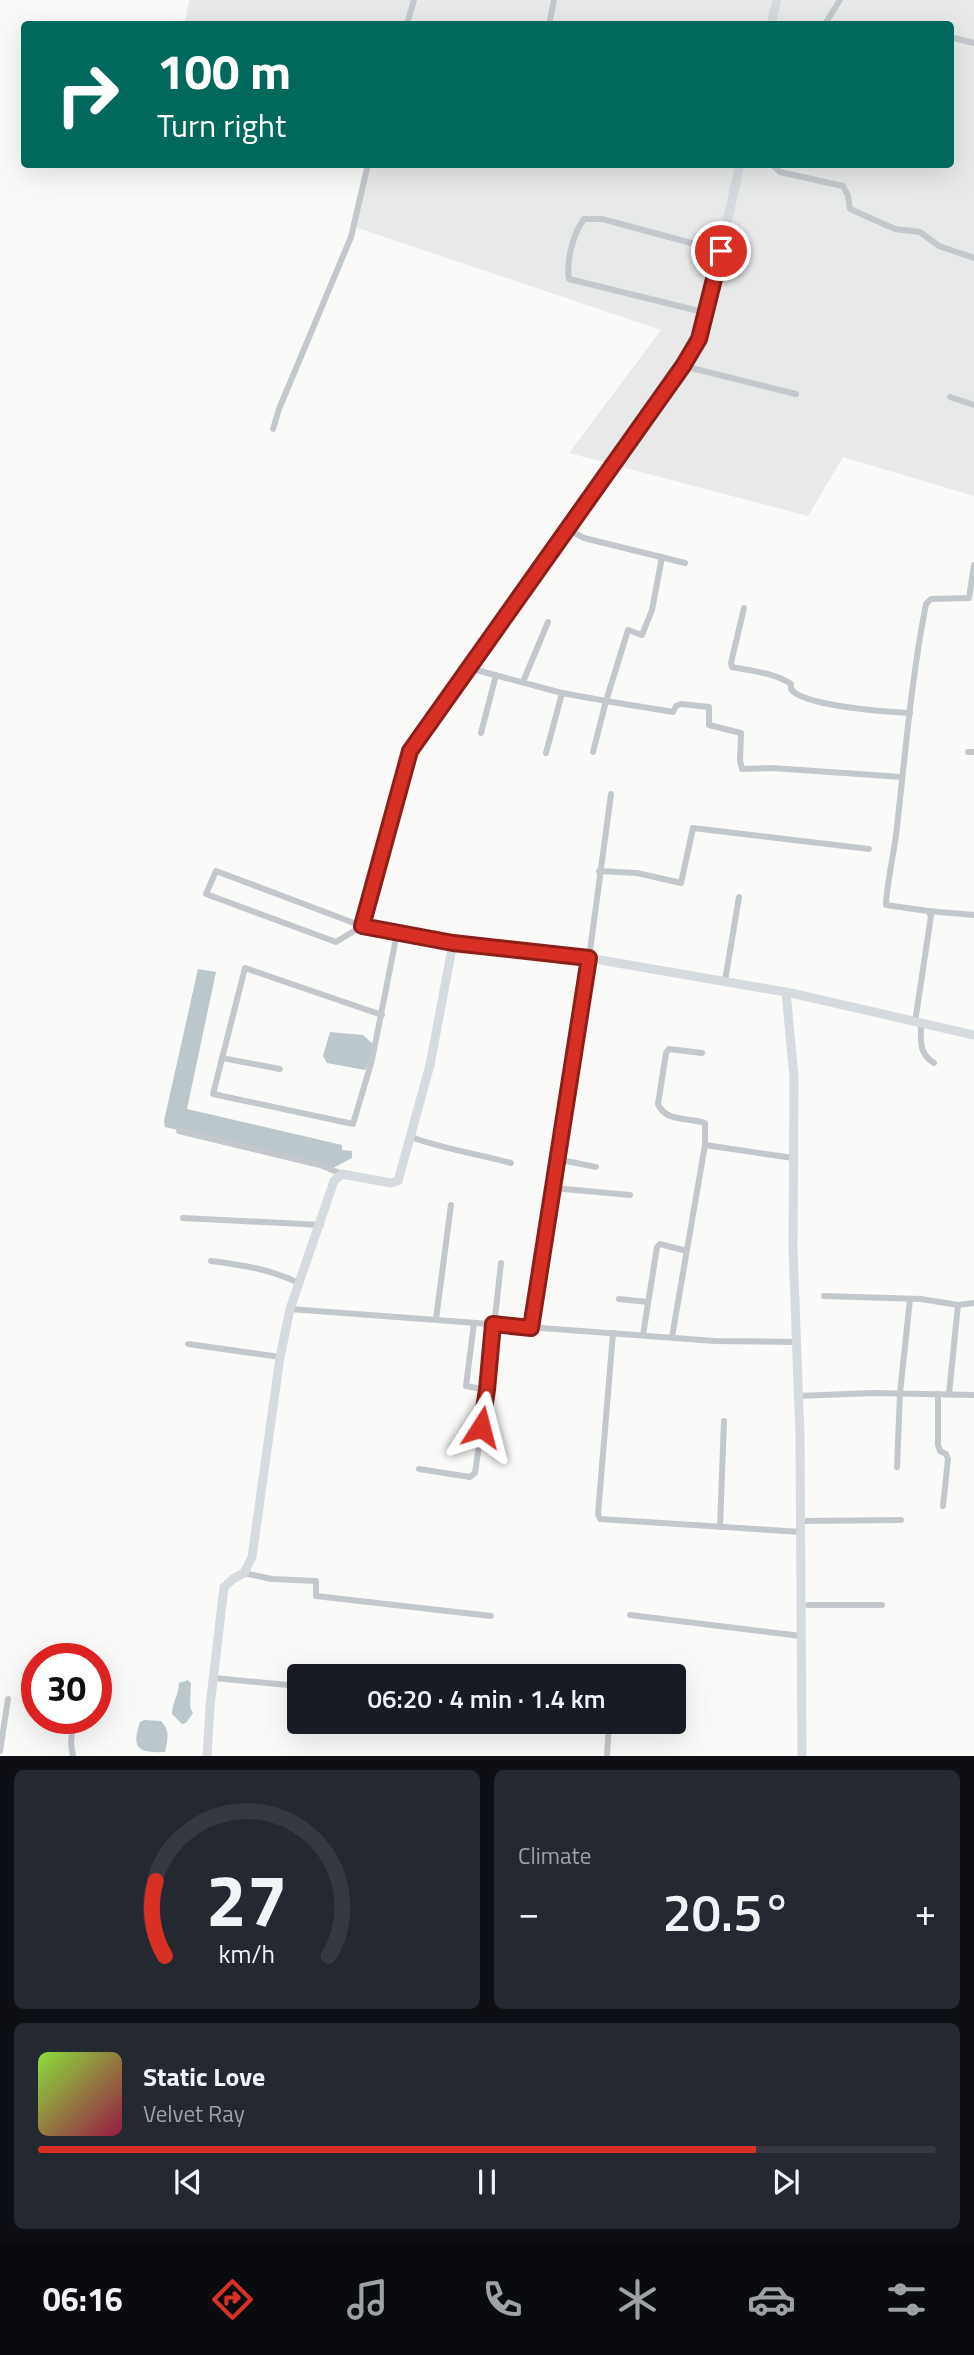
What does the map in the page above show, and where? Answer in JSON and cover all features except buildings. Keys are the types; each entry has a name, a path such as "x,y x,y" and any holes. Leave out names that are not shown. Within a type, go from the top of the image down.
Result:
{"street":[{"path":"408,21 414,0"},
{"path":"550,21 554,0"},
{"path":"773,21 777,0"},
{"path":"827,21 841,0"},
{"path":"954,38 974,43"},
{"path":"273,429 351,237 367,168"},
{"path":"739,168 699,339 683,366 410,751 362,926 336,942 206,894 216,872 362,926 453,943 589,958 786,992 974,1035"},
{"path":"776,168 780,172 843,186 848,195 850,209 895,229 920,232 939,246 974,258"},
{"path":"706,313 569,279 567,266 579,225 584,219 602,219 721,251"},
{"path":"683,366 796,394"},
{"path":"950,397 974,405"},
{"path":"567,529 584,538 685,563"},
{"path":"593,752 628,631 642,635 652,610 662,557"},
{"path":"974,565 972,598 931,600 926,604 886,905 974,915"},
{"path":"744,608 731,663 733,667 786,681 791,684 796,696 843,706 910,713"},
{"path":"523,682 548,622"},
{"path":"469,668 562,693 673,712 676,706 681,704 709,707 709,725 741,733 742,769 772,768 902,777"},
{"path":"481,733 496,675"},
{"path":"545,753 562,693"},
{"path":"531,1328 589,958 611,794"},
{"path":"599,871 637,873 681,883 693,828 869,849"},
{"path":"724,981 739,897"},
{"path":"928,911 931,916 931,929 918,1022 921,1051 934,1063"},
{"path":"382,1015 245,968 213,1094 353,1124 372,1060 382,1015 397,933"},
{"path":"179,1131 320,1165 342,1174 391,1184 398,1181 435,1041 453,943"},
{"path":"786,992 794,1077 795,1342 801,1532 802,1756"},
{"path":"672,1337 705,1145 705,1123 674,1118 660,1109 658,1104 666,1053 669,1049 702,1053"},
{"path":"222,1058 280,1069"},
{"path":"411,1137 511,1163"},
{"path":"705,1145 793,1158"},
{"path":"556,1159 597,1167"},
{"path":"244,1573 252,1557 257,1530 280,1357 290,1309 334,1181 342,1174"},
{"path":"552,1188 630,1195"},
{"path":"436,1319 451,1205"},
{"path":"183,1218 321,1225"},
{"path":"643,1335 657,1247 660,1244 687,1251"},
{"path":"211,1261 250,1266 277,1273 299,1283"},
{"path":"419,1469 473,1476 487,1390 501,1263"},
{"path":"824,1296 910,1298 958,1305 974,1303"},
{"path":"897,1467 900,1393 910,1298"},
{"path":"619,1299 648,1302"},
{"path":"949,1394 958,1305"},
{"path":"290,1309 531,1328 715,1340 795,1342"},
{"path":"474,1323 467,1387 487,1390"},
{"path":"613,1333 598,1514 600,1520 801,1532"},
{"path":"188,1344 280,1357"},
{"path":"798,1396 900,1393 974,1395"},
{"path":"938,1394 938,1445 948,1459 943,1506"},
{"path":"720,1527 724,1422"},
{"path":"800,1521 901,1520"},
{"path":"207,1756 224,1587 233,1578 244,1573 272,1579 316,1581 316,1596 491,1616"},
{"path":"808,1605 882,1605"},
{"path":"630,1615 802,1636"},
{"path":"214,1678 287,1685"},
{"path":"0,1751 8,1699"},
{"path":"72,1734 73,1756"},
{"path":"607,1756 608,1734"}],"shaded area":[{"path":"189,0 974,0 974,496 843,457 808,516 569,453 661,330 352,226 367,168 954,168 954,21 186,21"},
{"path":"198,969 216,972 187,1109 342,1145 342,1150 352,1151 352,1158 333,1168 165,1127 164,1121"},
{"path":"330,1032 363,1035 373,1044 371,1058 365,1070 327,1063 323,1056"},
{"path":"188,1680 191,1683 190,1707 193,1713 186,1723 182,1724 172,1714 172,1710 179,1683"},
{"path":"161,1721 164,1724 168,1735 165,1752 148,1752 137,1744 137,1731 140,1722"}],"route":[{"path":"481,1427 493,1324 531,1328 589,958 453,943 362,926 410,751 683,366 699,339 721,251"}]}
